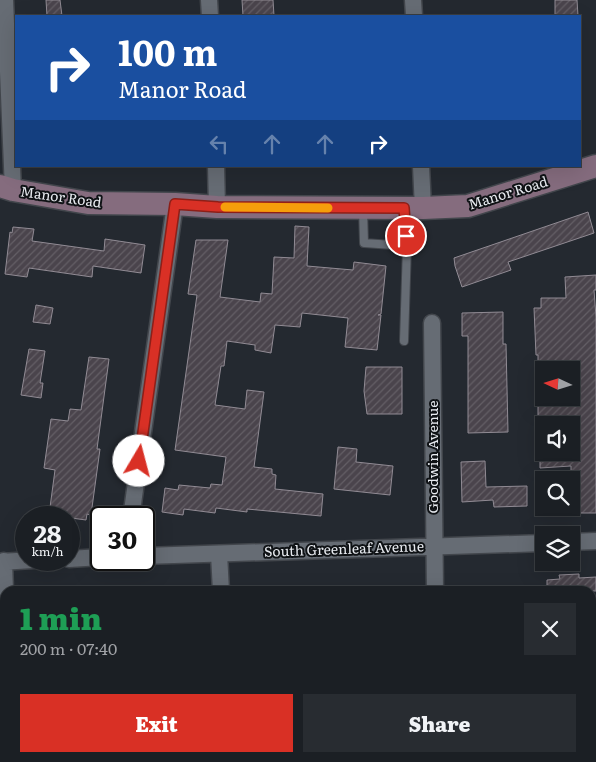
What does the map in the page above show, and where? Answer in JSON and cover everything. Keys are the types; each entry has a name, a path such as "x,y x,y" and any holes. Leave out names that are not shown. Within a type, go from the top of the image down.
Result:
{"street":[{"path":"5,0 6,188"},
{"path":"209,0 210,15"},
{"path":"413,0 414,15"},
{"name":"Manor Road","path":"6,188 88,203 175,204 218,207 413,208 468,206 596,166"},
{"path":"216,167 218,207"},
{"path":"413,208 421,167"},
{"path":"133,506 175,204"},
{"name":"Goodwin Avenue","path":"432,323 435,586"},
{"path":"580,542 596,541"},
{"name":"South Greenleaf Avenue","path":"155,556 535,543"},
{"path":"219,554 221,586"},
{"path":"4,586 2,561 15,561"}],"lane":[{"path":"363,208 364,243 407,246"},
{"path":"404,341 407,246 413,208"}],"building":[{"path":"46,0 60,0 62,15 47,15"},
{"path":"242,0 273,0 274,15 243,15"},
{"path":"555,0 577,0 578,15 555,15"},
{"path":"588,212 594,233 508,262 511,270 462,287 454,258"},
{"path":"295,226 309,227 307,266 353,270 354,262 386,266 381,314 378,315 381,315 377,350 345,347 348,318 302,313 300,327 275,325 271,353 255,350 255,345 227,341 224,366 221,366 215,405 245,409 247,390 264,392 254,467 272,469 272,474 276,475 275,489 323,494 321,516 247,509 247,512 216,508 215,513 184,509 183,515 162,512 165,488 178,490 179,485 210,488 211,484 222,485 226,457 175,450 197,295 188,294 196,240 228,240 220,297 260,302 261,293 272,294 274,257 294,258"},
{"path":"13,227 34,229 32,241 104,251 105,239 145,245 141,273 93,266 92,277 29,268 27,277 5,274 10,232 12,233"},
{"path":"596,275 596,290 594,290 596,317 596,513 580,513 580,471 571,471 571,466 540,468 540,461 580,461 580,416 538,416 538,406 580,406 580,361 538,361 538,355 536,355 534,308 541,308 541,298 566,298 565,277"},
{"path":"36,305 53,308 50,324 33,322"},
{"path":"503,312 503,344 506,344 508,432 468,433 468,336 462,336 462,313"},
{"path":"29,349 45,351 40,383 43,383 41,398 21,395"},
{"path":"89,357 109,359 97,449 100,449 92,506 90,506 90,515 87,514 86,520 80,519 80,506 50,506 55,470 44,468 51,419 68,421 70,409 81,410"},
{"path":"366,367 402,367 402,414 367,414 364,391"},
{"path":"338,447 357,449 356,462 393,466 390,495 334,489"},
{"path":"485,461 486,487 527,486 527,506 494,507 493,500 462,502 461,462"},
{"path":"579,574 579,578 596,577 596,586 547,586 547,580 560,579 559,575"}],"slow traffic":[{"path":"225,207 328,208"}],"route":[{"path":"139,461 175,204 218,207 404,208 406,236"}]}
